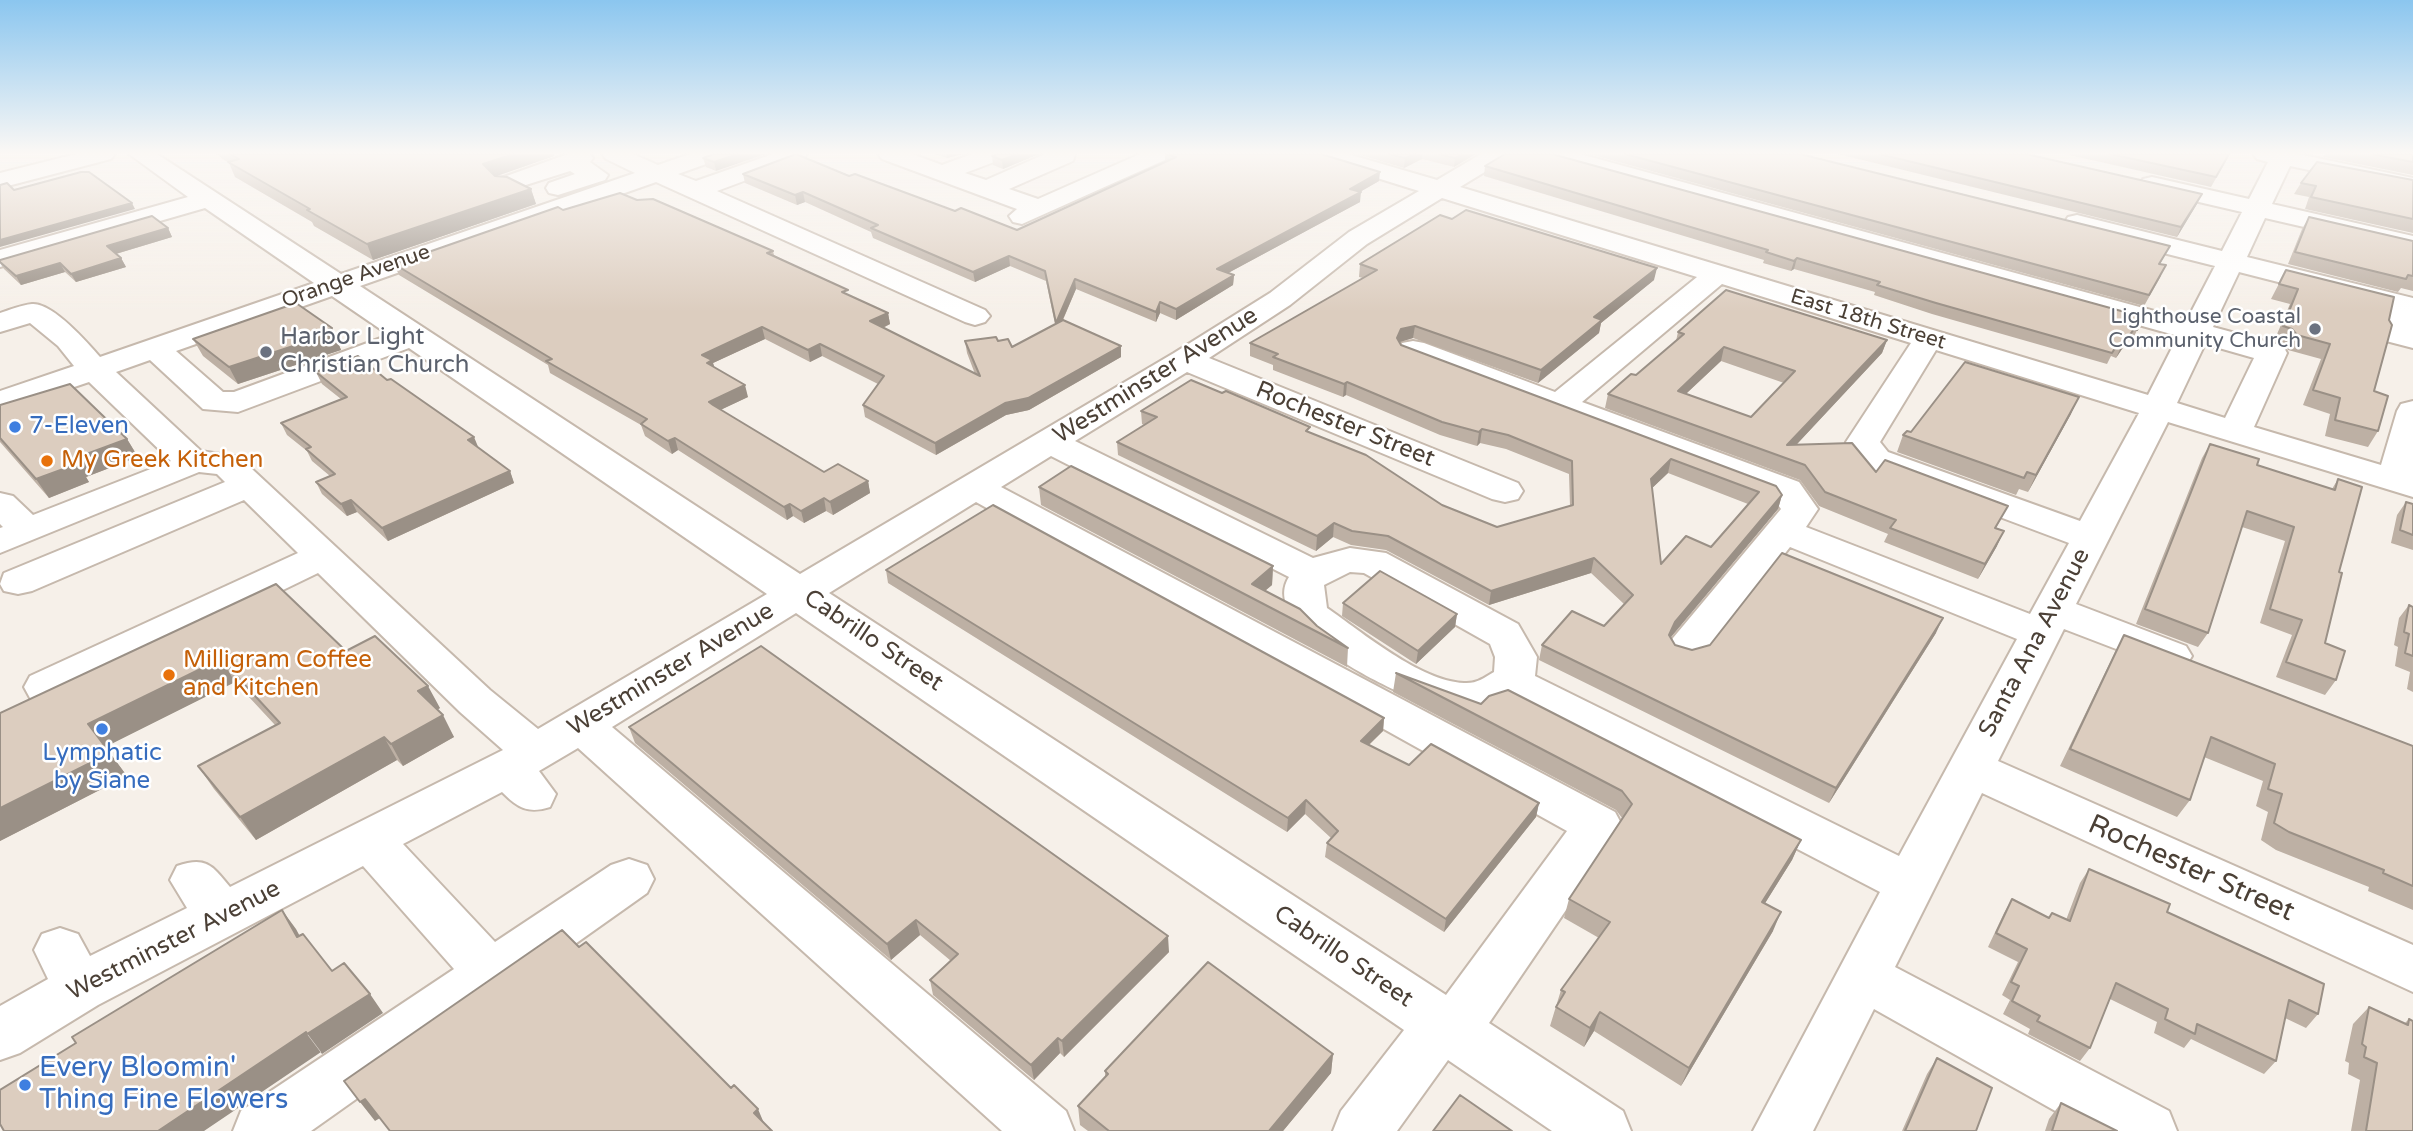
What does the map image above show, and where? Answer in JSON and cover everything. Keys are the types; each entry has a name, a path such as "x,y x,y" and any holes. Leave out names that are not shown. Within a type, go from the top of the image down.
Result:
{"street":[{"path":"0,259 182,207"},
{"name":"Cabrillo Street","path":"221,207 800,591 1602,1131"},
{"name":"Orange Avenue","path":"0,402 338,284 532,207"},
{"path":"732,207 975,316"},
{"path":"1020,207 1030,212 1042,207"},
{"name":"Westminster Avenue","path":"0,1035 69,969 208,898 370,841 525,772 581,725 1185,360 1280,299 1358,238 1409,207"},
{"name":"East 18th Street","path":"1496,207 2404,483"},
{"path":"1748,207 2196,329 2272,353 2235,432"},
{"path":"2251,207 2413,244"},
{"name":"Santa Ana Avenue","path":"1782,1131 2158,408 2256,208"},
{"path":"2054,217 2408,306 2404,348"},
{"path":"1559,405 1717,274"},
{"path":"0,323 34,312 55,328 191,461 227,464 475,701 525,772"},
{"path":"0,346 55,328"},
{"path":"155,348 215,402 238,402 416,335"},
{"path":"1929,338 1863,442 1875,459 2090,538"},
{"path":"1413,350 1786,490 1800,509 1688,648"},
{"name":"Rochester Street","path":"1185,360 1505,491"},
{"path":"2404,483 2413,411"},
{"path":"1050,442 1312,573"},
{"path":"0,504 14,535 182,469 191,461"},
{"path":"18,582 249,485"},
{"path":"976,488 1598,825 1447,1027 1362,1131"},
{"path":"1783,531 2046,622 2207,670"},
{"path":"45,687 323,556"},
{"path":"1373,561 1486,621 1504,634 1515,649 1518,666 1510,681 1494,693 1471,698 1444,696 1420,688 1310,616 1302,601 1303,586 1312,573 1339,562 1373,561"},
{"path":"1510,681 1910,884"},
{"path":"581,725 1045,1131"},
{"name":"Rochester Street","path":"1969,768 2413,970"},
{"path":"370,841 491,974"},
{"path":"262,1131 629,879"},
{"path":"1862,976 2148,1131"}],"building":[{"path":"0,207 119,207 0,240"},
{"path":"306,207 478,207 367,244 307,210 310,209"},
{"path":"558,207 563,210 574,207 671,207 773,251 767,253 848,290 842,292 888,313 870,321 980,376 965,341 996,337 998,341 1008,339 1012,347 1063,320 1121,346 1028,398 1005,403 935,443 863,405 884,376 820,344 808,350 762,327 702,355 712,360 707,363 745,385 709,402 824,472 838,464 868,481 830,502 824,498 801,511 790,504 784,507 675,438 668,441 641,424 647,419 546,361 552,359 394,264"},
{"path":"837,207 944,207 955,211 961,208 1017,230 1068,207 1333,207 1217,269 1234,275 1176,309 1160,302 1156,312 1075,279 1056,323 1045,271 1009,256 973,272 871,228 878,225"},
{"path":"1622,207 1743,207 2143,317 2137,330 2134,329 2121,347 2117,345 2112,353 1877,285 1880,282 1797,258 1794,261 1766,252 1768,250"},
{"path":"1821,207 2012,207 2170,246 2159,264 2166,265 2149,295"},
{"path":"2097,207 2194,207 2181,227"},
{"path":"2356,207 2413,207 2413,219"},
{"path":"1466,210 1657,268 1594,317 1602,320 1541,370 1415,326 1401,329 1397,338 1401,345 1776,486 1782,495 1675,622 1669,635 1675,645 1692,650 1710,645 1782,553 1943,618 1836,788 1542,645 1572,611 1604,626 1633,595 1594,558 1491,591 1388,536 1352,531 1334,523 1317,536 1117,442 1157,417 1141,411 1191,380 1222,393 1226,391 1310,427 1306,431 1366,455 1442,505 1497,527 1573,505 1572,461 1508,435 1482,429 1479,432 1442,422 1347,382 1344,384 1273,357 1278,354 1250,343 1377,270 1360,264 1440,215 1452,219","holes":["1671,459 1759,492 1711,547 1686,536 1661,564 1651,479"]},
{"path":"152,216 168,228 107,246 121,258 71,274 60,263 16,276 0,262 0,260"},
{"path":"2309,217 2413,241 2413,276 2408,275 2406,279 2295,252"},
{"path":"2286,270 2394,297 2389,320 2392,325 2374,391 2388,396 2378,431 2335,420 2340,398 2313,390 2330,344 2297,335 2292,329 2283,326 2298,289 2279,284"},
{"path":"1726,290 1887,340 1787,445 1852,443 1876,472 1885,460 2008,506 1995,528 2004,531 1985,564 1890,528 1896,520 1825,492 1805,465 1608,394 1631,374 1636,375 1684,334 1678,332","holes":["1724,347 1795,371 1751,417 1678,391"]},
{"path":"296,303 332,328 329,329 333,333 229,367 193,339"},
{"path":"358,356 387,380 391,379 474,437 468,440 510,471 382,528 351,500 341,504 316,482 335,474 306,449 311,447 281,423 347,397 316,372"},
{"path":"1965,362 2079,397 2036,475 2027,472 2024,478 1903,435 1907,431 1911,432"},
{"path":"70,384 127,439 73,459 77,464 36,479 0,438 0,405"},
{"path":"2210,444 2259,459 2257,465 2335,490 2338,479 2362,487 2339,572 2342,573 2325,643 2345,651 2336,680 2286,662 2302,620 2270,609 2294,527 2247,511 2208,633 2145,609"},
{"path":"1071,466 1273,566 1252,584 1300,609 1317,626 1348,648 1039,487"},
{"path":"2406,502 2413,504 2413,535 2400,530"},
{"path":"993,505 1384,718 1361,741 1409,765 1431,744 1539,803 1446,919 1327,843 1338,831 1306,800 1288,818 886,570"},
{"path":"1380,571 1457,614 1418,651 1343,603"},
{"path":"276,584 346,651 375,636 428,686 418,691 443,715 391,744 384,737 240,817 198,766 280,723 221,659 88,724 110,753 0,808 0,713"},
{"path":"2409,605 2413,607 2413,656 2405,653 2409,634 2404,632"},
{"path":"2124,635 2413,746 2413,886 2383,873 2384,870 2289,832 2274,823 2282,794 2268,789 2275,764 2211,737 2190,800 2070,749"},
{"path":"761,646 1168,936 1062,1041 1058,1038 1031,1065 930,980 958,954 916,920 887,944 629,727"},
{"path":"1396,673 1481,704 1489,696 1508,690 1801,840 1762,902 1781,912 1689,1068 1600,1012 1590,1028 1556,1007 1565,992 1561,990 1610,922 1569,899 1632,804 1622,791"},
{"path":"2089,869 2170,904 2167,912 2324,984 2318,1014 2289,1000 2276,1061 2197,1024 2195,1034 2165,1019 2168,1009 2116,983 2090,1048 2037,1021 2040,1016 2012,1001 2019,986 2011,982 2027,949 1996,933 2012,899 2049,918 2052,913 2070,921"},
{"path":"282,910 297,937 303,934 332,971 344,963 370,994 307,1034 306,1032 158,1131 4,1131 0,1124 0,1090 76,1043 72,1037"},
{"path":"562,930 579,947 586,942 731,1088 734,1085 758,1109 754,1113 772,1131 390,1131 365,1099 360,1102 344,1081"},
{"path":"1208,962 1333,1054 1269,1131 1109,1131 1078,1106 1108,1074 1105,1071"},
{"path":"2369,1007 2408,1025 2409,1019 2413,1021 2413,1131 2366,1131 2377,1063 2364,1057 2366,1047 2362,1044"},
{"path":"1937,1058 1992,1088 1976,1131 1905,1131"},
{"path":"1460,1095 1512,1131 1433,1131"},
{"path":"2061,1103 2117,1131 2052,1131"}],"place":[{"name":"Lighthouse Coastal Community Church","path":"2315,329"},
{"name":"Harbor Light Christian Church","path":"266,352"},
{"name":"7-Eleven","path":"15,427"},
{"name":"My Greek Kitchen","path":"47,461"},
{"name":"Milligram Coffee and Kitchen","path":"169,675"},
{"name":"Lymphatic by Siane","path":"102,729"},
{"name":"Every Bloomin' Thing Fine Flowers","path":"25,1085"}]}
